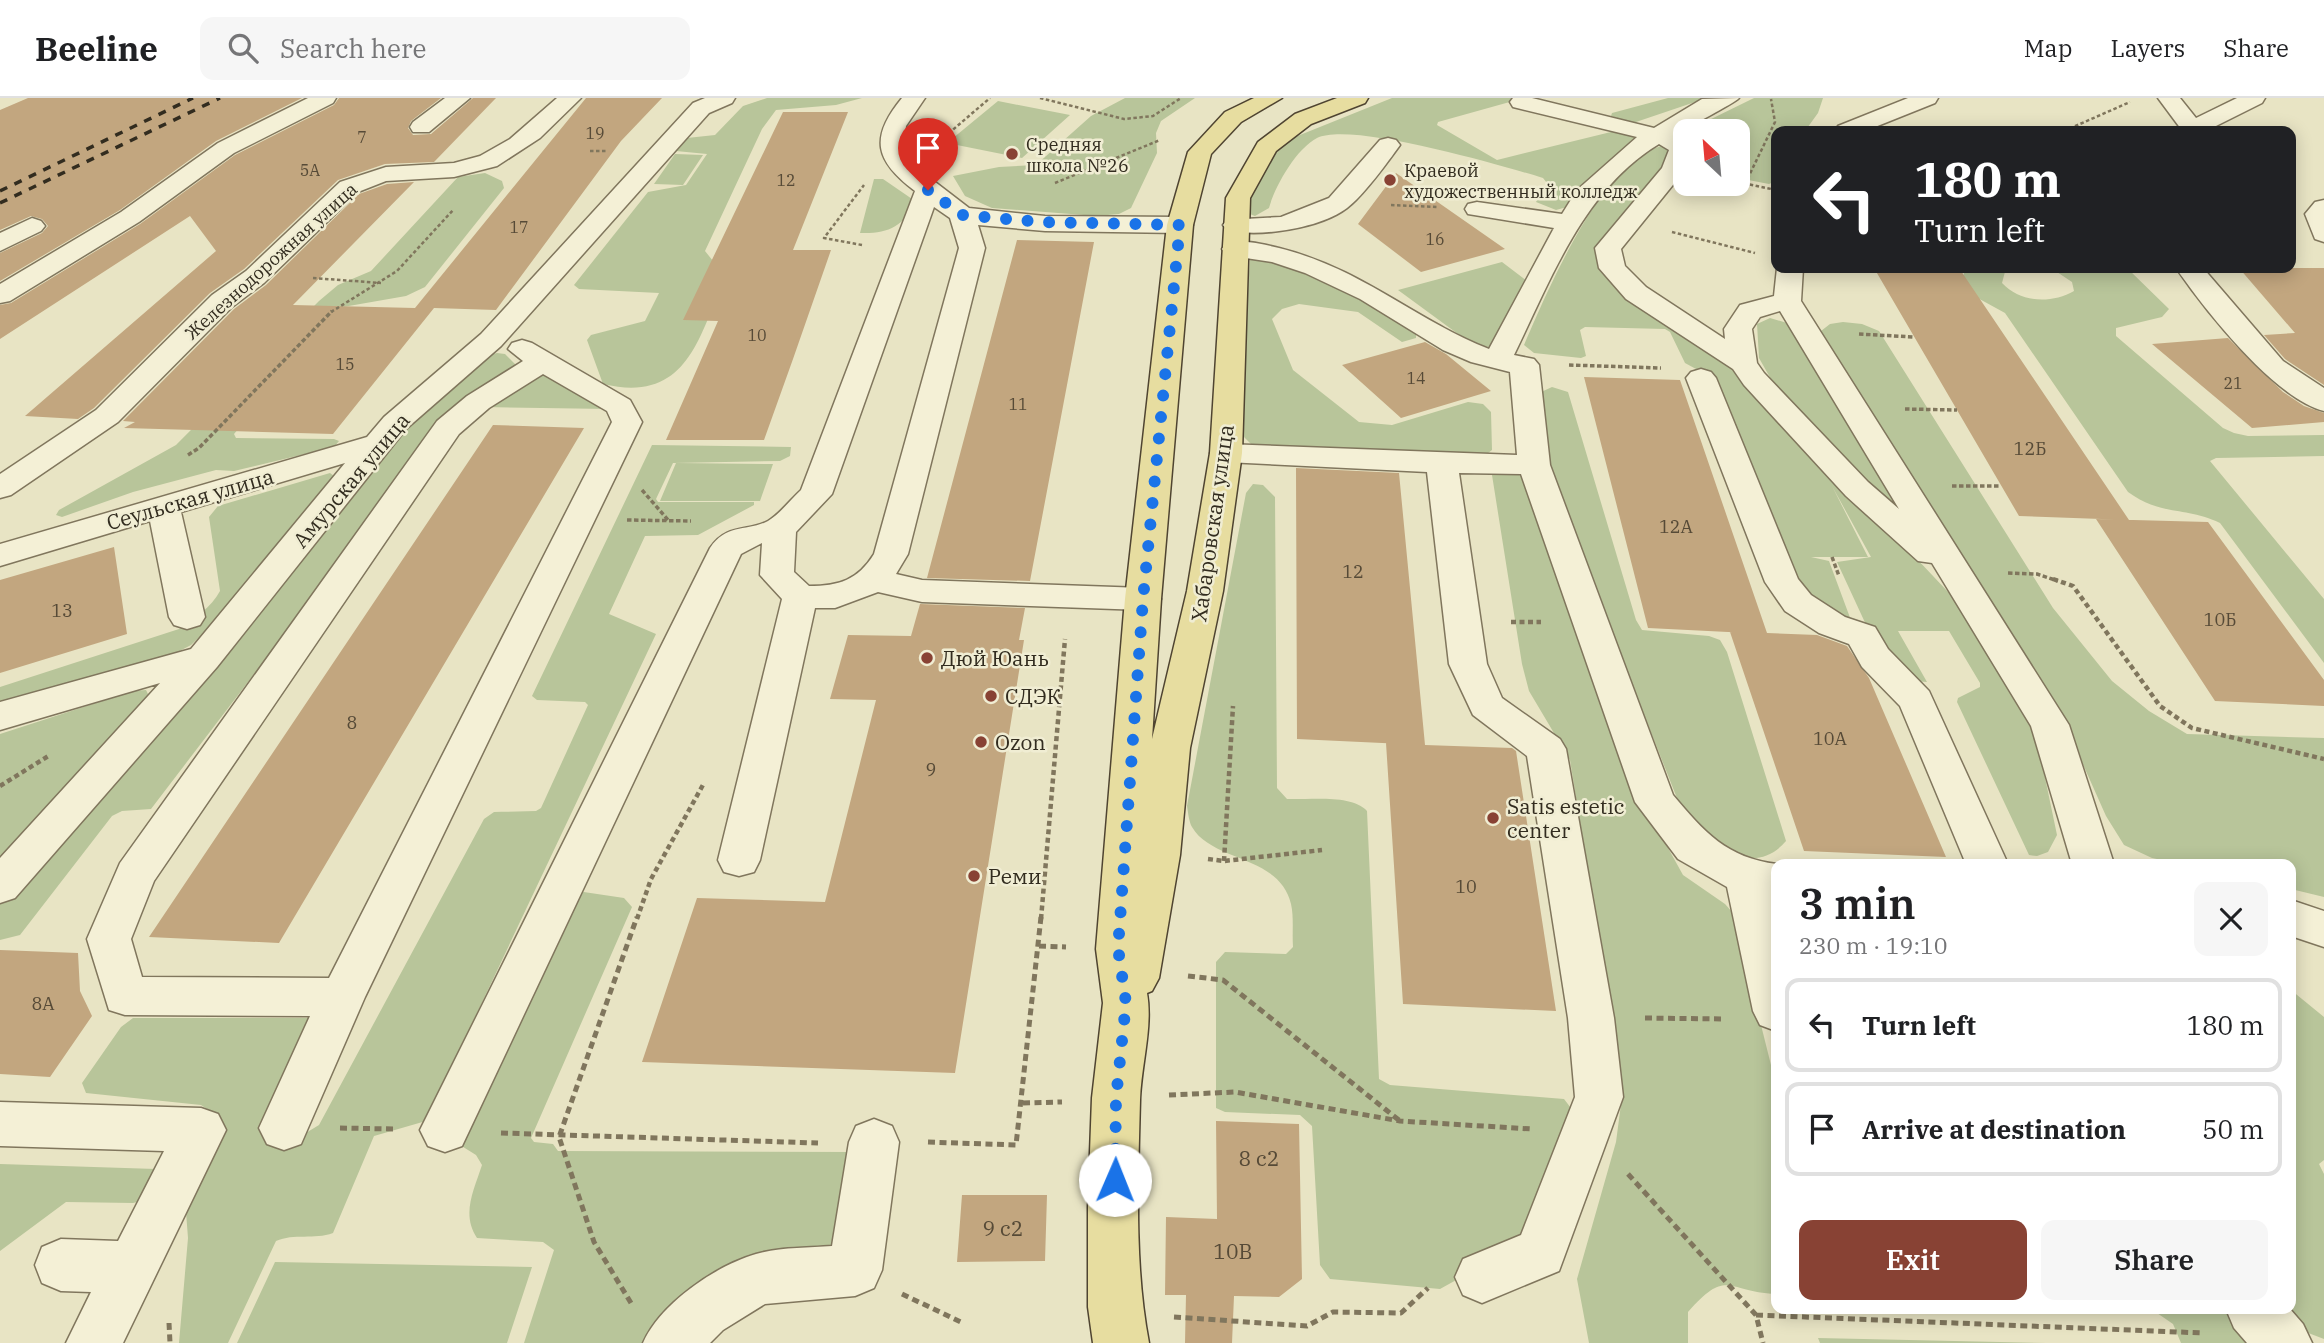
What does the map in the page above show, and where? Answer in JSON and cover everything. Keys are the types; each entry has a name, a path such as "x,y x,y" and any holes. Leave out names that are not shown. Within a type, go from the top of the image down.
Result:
{"main road":[{"name":"Хабаровская улица","path":"1118,1325 1116,1098 1126,1003 1118,948 1143,599 1180,225 1200,152 1233,117 1271,98"},
{"name":"Хабаровская улица","path":"1126,1003 1139,970 1158,855 1170,748 1205,591 1226,453 1238,198 1266,147 1303,119 1357,98"}],"street":[{"path":"0,295 130,217 226,148 325,98"},
{"path":"421,127 459,98"},
{"name":"Железнодорожная улица","path":"0,488 107,416 222,301 255,277 349,187 360,180 379,176 456,170 504,154 520,145 570,98"},
{"path":"914,98 889,134 890,151 914,180 962,215 1041,222 1180,225"},
{"path":"1497,361 1544,267 1586,195 1620,162 1656,135 1728,98"},
{"path":"1843,124 1927,98"},
{"path":"2169,98 2189,126"},
{"path":"2200,126 2254,98"},
{"name":"Амурская улица","path":"0,886 204,658 395,423 491,340 711,101"},
{"path":"1521,102 1656,135 1674,141 1682,149 1673,170 1608,247 1612,268 1636,293 1743,363 1754,379 1857,489 1961,580"},
{"path":"1236,237 1284,225 1338,203 1388,145"},
{"path":"445,1130 727,548 746,536 779,529 816,494 914,180"},
{"path":"2324,207 2318,214 2324,234"},
{"path":"1477,209 1570,223"},
{"path":"779,529 777,575 800,597 835,597 875,580 891,554 972,248 962,215"},
{"path":"0,243 32,226"},
{"path":"1236,237 1345,281 1468,353 1524,365 1534,465 1655,802 1693,848 1761,879 1756,1015"},
{"path":"2193,273 2273,367 2324,402"},
{"path":"1743,363 1738,329 1750,312 1789,284 1961,580 2050,725 2091,859"},
{"path":"284,1128 342,997 627,422 620,406 523,349 491,340"},
{"path":"342,997 125,996 110,939 135,875 448,428 478,402 542,362"},
{"path":"1701,378 1782,582 1798,603 1832,625 1862,636 1875,658 1916,700 1985,859"},
{"name":"Сеульская улица","path":"0,555 59,535 164,508 380,443"},
{"path":"1226,453 1534,465"},
{"path":"1442,463 1468,664 1486,706 1546,749 1591,1018 1599,1097 1588,1133 1540,1253 1482,1277"},
{"path":"164,508 187,617"},
{"path":"875,580 922,591 1143,599"},
{"path":"739,860 800,597"},
{"path":"0,716 204,658"},
{"path":"2296,920 2324,929"},
{"path":"0,1124 201,1130 94,1343"},
{"path":"653,1326 704,1311 758,1279 855,1270 874,1142"},
{"path":"61,1265 133,1267"}],"path":[{"path":"914,180 923,159 944,135 990,98"},
{"path":"1040,98 1124,119 1153,116 1181,98"},
{"path":"1771,98 1775,122 1773,126"},
{"path":"2076,126 2133,101"},
{"path":"1750,174 1771,130"},
{"path":"1054,184 1170,136"},
{"path":"187,455 199,448 336,307 382,283 397,271 504,154"},
{"path":"1750,185 1771,189"},
{"path":"1338,203 1477,209"},
{"path":"1680,234 1740,249"},
{"path":"332,279 382,283"},
{"path":"1577,365 1687,369 1701,378"},
{"path":"642,521 694,521"},
{"path":"2037,574 2073,586 2160,706 2192,728 2324,759"},
{"path":"979,1143 1016,1145 1066,632"},
{"path":"653,1326 594,1242 559,1137 651,879 695,796"},
{"path":"1265,857 1322,850"},
{"path":"1223,980 1400,1121"},
{"path":"1591,1018 1756,1015"},
{"path":"1116,1098 1236,1091 1400,1121 1588,1133 1756,1315 1763,1343"},
{"path":"284,1128 445,1130 559,1137 791,1142"},
{"path":"855,1270 961,1322"},
{"path":"1118,1325 1171,1317 1307,1326 1333,1312 1401,1314"},
{"path":"1756,1315 2168,1332"}],"green space":[{"path":"767,98 862,98 836,105 776,110 762,129 705,251 725,276 707,322 686,361 672,375 654,384 631,388 603,384 587,340 591,335 645,321 659,293 579,289 574,285 648,192 686,185 707,154 676,151 687,138 715,135 743,106"},
{"path":"1125,98 1195,98 1161,121 1156,133 1157,153 1131,208 1119,214 1097,216 992,208 965,196 953,176 999,167 1036,165 1091,116"},
{"path":"1392,98 1524,98 1438,122 1437,125 1497,160 1615,131 1637,137 1577,191 1567,207 1556,210 1536,202 1547,183 1543,178 1428,147 1361,135 1335,134 1317,138 1301,150 1281,179 1269,208 1255,216 1247,213 1246,206 1262,164 1295,137"},
{"path":"1668,98 1707,98 1633,123 1611,116 1612,113"},
{"path":"1754,98 1823,98 1818,113 1809,126 1771,126 1769,184 1750,180 1750,119 1711,119"},
{"path":"998,101 1070,115 1022,158 947,143"},
{"path":"1661,146 1669,151 1662,170 1599,245 1731,362 1967,612 2033,720 2057,835 2048,852 2037,856 2029,855 1957,702 1958,698 1980,687 1980,683 1949,631 1898,631 1927,682 1915,681 1874,642 1837,562 1871,557 1832,486 1868,557 1811,557 1829,561 1852,623 1813,603 1791,576 1707,375 1685,363 1670,332 1665,329 1585,327 1580,330 1586,356 1581,358 1534,353 1524,345 1562,263 1597,202 1617,177 1639,157"},
{"path":"675,154 703,155 683,185 654,184"},
{"path":"485,173 502,181 504,188 425,287 406,296 343,307 234,434 236,438 334,439 339,441 334,447 234,471 216,470 133,492 62,517 56,515 59,510 176,445 319,301 338,285 371,271 458,177"},
{"path":"874,179 883,179 915,201 906,217 894,227 878,232 860,233"},
{"path":"1266,256 1336,285 1416,334 1416,338 1402,342 1358,312 1299,304 1282,309 1272,319 1293,370 1359,422 1392,425 1468,402 1483,404 1491,412 1492,450 1483,457 1253,446 1244,437 1243,351 1250,260"},
{"path":"1502,262 1527,281 1490,347 1473,345 1398,290"},
{"path":"1964,273 2005,273 2002,283 2010,290 2027,298 2046,299 2074,291 2072,282 2058,273 2132,273 2169,309 2162,317 2116,328 2116,336 2223,428 2248,436 2324,435 2324,456 2216,458 2210,461 2324,599 2324,663 2220,523 2196,514 2152,505 2128,492 2005,313 1974,296 1962,283"},
{"path":"1770,318 1787,323 1795,333 1908,518 1865,486 1776,388 1759,358 1757,324"},
{"path":"1830,324 1862,324 1879,331 2053,608 2112,681 2149,711 2187,734 2324,738 2324,897 2296,890 2296,859 2157,859 2124,845 2106,816 2065,724 1821,331"},
{"path":"505,354 517,366 358,538 151,809 122,811 112,816 20,935 0,940 0,900 401,425 486,356"},
{"path":"538,370 609,409 484,407"},
{"path":"1552,387 1568,392 1636,620 1642,630 1709,636 1720,640 1727,652 1786,841 1763,857 1738,856 1690,831 1552,482 1539,393"},
{"path":"652,445 791,447 790,456 780,461 673,463 656,499 658,502 754,502 754,505 698,535 645,536 609,614 656,634 426,1121 374,1136 333,1233 276,1241 228,1343 179,1343 188,1238 186,1212 216,1115 201,1105 86,1093 82,1083 121,1027 133,1018 309,1018 313,1025 291,1142 319,1125 484,819 494,812 536,811 541,808 588,705 585,702 537,700 532,696"},
{"path":"676,463 773,464 760,501 660,501"},
{"path":"1496,471 1523,472 1642,801 1683,875 1725,904 1733,913 1771,1065 1771,1293 1728,1285 1712,1290 1688,1312 1688,1343 1589,1343 1577,1279 1616,1142 1623,1089 1570,760 1529,691 1522,664 1492,475"},
{"path":"330,473 334,476 207,630 191,645 172,655 0,706 0,687 179,629 191,621 207,608 220,591 209,517 218,506"},
{"path":"1253,484 1263,485 1275,497 1277,788 1287,799 1341,800 1367,811 1379,1079 1390,1085 1564,1099 1574,1112 1523,1243 1440,1289 1330,1279 1320,1265 1312,1126 1300,1115 1225,1112 1216,1108 1216,962 1225,952 1286,954 1293,947 1292,909 1284,888 1274,876 1260,867 1214,847 1202,838 1191,825 1187,806 1246,493"},
{"path":"146,690 149,696 0,865 0,734 133,691"},
{"path":"577,891 624,898 632,907 531,1138 534,1142 553,1144 558,1151 854,1152 841,1246 654,1343 524,1343 554,1250 543,1242 477,1238 470,1220 470,1202 482,1165 476,1155 460,1145"},
{"path":"2296,994 2324,1017 2324,1160 2319,1164 2324,1174 2324,1339 2290,1326 2274,1314 2296,1314"},
{"path":"0,1164 156,1169 147,1200 133,1203 66,1202 0,1251"},
{"path":"275,1262 532,1267 507,1343 237,1343"},
{"path":"2158,1314 2235,1314 2251,1343 2181,1343 2173,1324"},
{"path":"1818,1338 2047,1343 1820,1343"}],"building":[{"path":"28,98 302,98 216,141 120,210 0,281 0,253 42,233 48,226 42,219 31,216 0,230 0,110"},
{"path":"339,98 441,98 411,121 408,128 413,135 431,134 473,98 496,98 434,162 385,164 338,180 244,269 210,293 94,408 78,419 25,416 216,251 190,216 0,339 0,305 11,303 140,224 235,155 334,105"},
{"path":"586,98 662,98 621,141 496,310 434,308 333,434 124,428 135,422 123,421 234,309 266,285 359,194 387,184 414,182 293,305 415,308"},
{"path":"783,112 848,112 793,250 831,250 793,359 764,440 666,440 718,321 683,320"},
{"path":"1396,173 1505,249 1421,272 1358,224"},
{"path":"1017,240 1094,242 1030,581 927,578"},
{"path":"2296,268 2324,268 2324,385 2285,359 2264,335 2295,333 2243,273 2296,273"},
{"path":"1877,273 1962,273 2129,520 2019,516"},
{"path":"2228,338 2283,392 2304,406 2324,413 2324,422 2252,428 2152,344"},
{"path":"1425,342 1446,354 1491,391 1401,418 1342,365"},
{"path":"1584,377 1680,380 1767,633 1817,635 1847,646 1869,678 1946,857 1804,851 1730,632 1648,628"},
{"path":"493,425 584,428 279,943 149,937"},
{"path":"1296,468 1399,473 1425,745 1512,748 1516,751 1556,1011 1403,1004 1386,743 1297,739"},
{"path":"2096,519 2208,522 2324,680 2324,706 2215,701"},
{"path":"114,547 127,634 0,673 0,580"},
{"path":"920,604 1025,608 1019,640 1024,640 955,1073 642,1062 697,898 825,902 876,700 830,699 848,635 911,636"},
{"path":"0,950 78,953 80,991 92,1016 50,1077 0,1074"},
{"path":"1216,1121 1299,1124 1302,1279 1279,1297 1234,1296 1232,1343 1185,1343 1186,1295 1165,1295 1166,1217 1217,1219"},
{"path":"962,1195 1047,1195 1045,1261 957,1262"}],"railway":[{"path":"0,191 193,98"},
{"path":"0,203 220,98"}],"place":[{"name":"Средняя школа №26","path":"1012,154"},
{"name":"Краевой художественный колледж","path":"1390,180"},
{"name":"Дюй Юань","path":"927,658"},
{"name":"СДЭК","path":"991,696"},
{"name":"Ozon","path":"981,742"},
{"name":"Satis estetic center","path":"1493,818"},
{"name":"Реми","path":"974,876"}],"route":[{"path":"928,190 962,215 1041,222 1180,225 1143,599 1118,948 1126,1003 1116,1098 1115,1180"}]}
